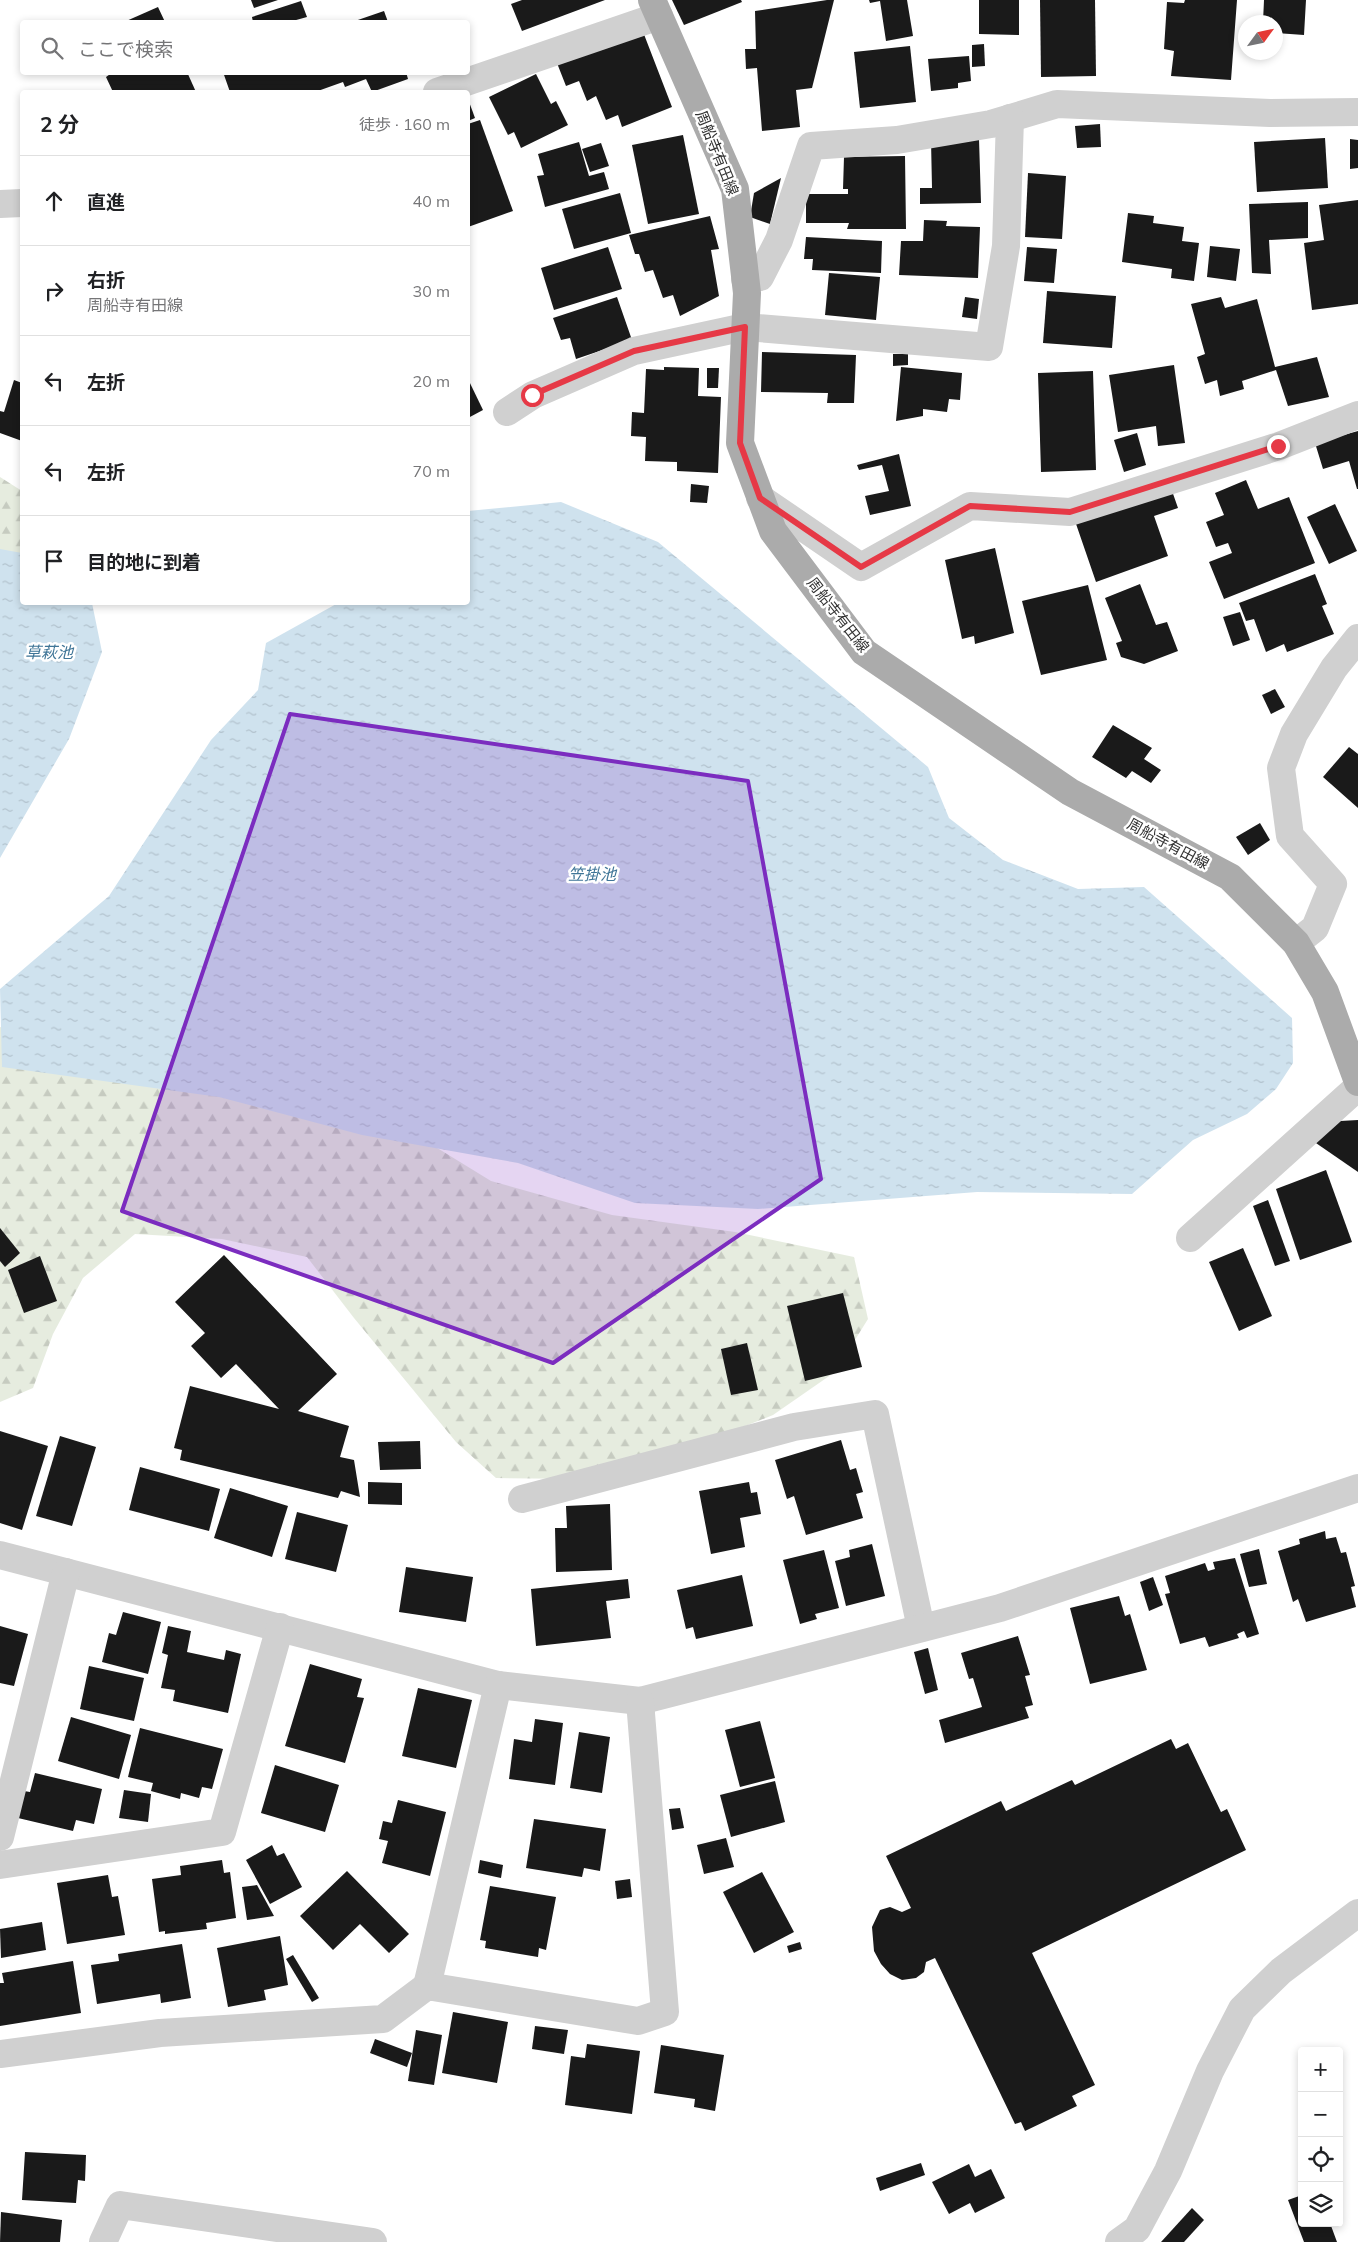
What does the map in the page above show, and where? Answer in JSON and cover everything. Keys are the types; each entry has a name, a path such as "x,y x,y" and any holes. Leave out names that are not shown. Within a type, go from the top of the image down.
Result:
{"main road":[{"name":"周船寺有田線","path":"655,8 734,189 745,279 740,443 772,531 864,652 1070,792 1230,877 1296,943 1325,992 1358,1082"}],"street":[{"path":"442,90 655,8"},
{"path":"745,279 760,277 779,240 811,146 897,140 991,124 1056,104 1270,113 1358,112"},
{"path":"507,412 532,395 634,351 745,327 989,347 1006,246 1010,118"},
{"path":"0,204 20,203"},
{"path":"760,498 861,567 970,506 1070,512 1278,446 1358,415"},
{"path":"1296,943 1316,928 1334,884 1290,836 1281,768 1294,734 1334,668 1358,638"},
{"path":"1190,1238 1358,1087"},
{"path":"522,1499 794,1427 875,1414 921,1628"},
{"path":"0,1555 498,1685 640,1701 1000,1608 1358,1488"},
{"path":"0,1837 66,1572"},
{"path":"0,1865 222,1832 280,1627"},
{"path":"0,2054 160,2033 382,2019 427,1986 498,1685"},
{"path":"427,1986 638,2021 665,2012 640,1701"},
{"path":"1120,2242 1137,2229 1168,2171 1210,2071 1242,2009 1280,1971 1358,1914"},
{"path":"103,2242 120,2205 373,2242"}],"highlighted area":[{"path":"290,714 748,781 821,1179 553,1363 122,1211"}],"green space":[{"path":"0,477 20,490 20,577 0,578"},
{"path":"0,1027 385,1116 491,1181 612,1215 735,1232 854,1257 868,1319 835,1372 773,1415 683,1451 584,1479 496,1478 456,1442 354,1318 307,1257 222,1239 135,1234 83,1278 53,1334 33,1388 0,1402"}],"water":[{"name":"笠掛池","path":"561,502 658,542 928,767 949,818 1003,860 1078,889 1144,887 1292,1018 1293,1063 1276,1089 1247,1114 1193,1140 1132,1194 977,1192 758,1209 635,1203 518,1163 362,1135 219,1097 2,1067 0,989 109,896 211,740 258,690 266,643 334,605 470,605 470,511"},
{"name":"草萩池","path":"0,549 20,553 20,605 92,605 102,652 69,739 0,858"}],"building":[{"path":"251,0 278,0 254,8"},
{"path":"522,0 605,0 522,31 511,4"},
{"path":"672,0 741,0 742,2 684,25"},
{"path":"834,0 812,88 796,90 800,127 762,131 757,68 746,69 745,49 756,49 755,11"},
{"path":"869,0 907,0 913,36 886,41 880,1 870,3"},
{"path":"979,0 1019,0 1019,35 979,34"},
{"path":"1040,0 1095,0 1096,76 1041,77"},
{"path":"1185,0 1237,0 1231,80 1171,76 1174,51 1164,49 1167,2 1184,3"},
{"path":"1264,0 1306,0 1304,35 1283,34 1283,15 1263,15"},
{"path":"301,1 307,17 296,20 253,20 252,17"},
{"path":"158,7 164,20 129,20"},
{"path":"384,11 387,20 358,20"},
{"path":"640,24 672,107 622,127 618,115 606,120 596,96 587,101 579,81 566,86 555,58"},
{"path":"984,44 985,66 972,67 972,45"},
{"path":"910,46 916,102 860,108 854,52"},
{"path":"969,56 971,81 958,83 958,88 931,91 928,59"},
{"path":"536,74 551,104 556,101 568,125 521,148 514,132 508,135 489,97"},
{"path":"109,75 188,75 195,90 112,90 106,77"},
{"path":"224,75 407,75 408,79 378,90 371,90 366,79 345,87 343,82 321,90 229,90"},
{"path":"470,104 475,118 470,120"},
{"path":"480,120 513,211 470,226 470,123"},
{"path":"1100,124 1101,147 1077,148 1075,126"},
{"path":"683,135 699,214 648,224 632,145"},
{"path":"1325,138 1328,188 1257,192 1254,142"},
{"path":"979,139 981,203 920,204 920,188 932,188 931,140"},
{"path":"1350,139 1358,140 1358,168 1350,169"},
{"path":"579,142 589,176 604,172 609,189 545,207 537,176 544,175 538,154"},
{"path":"601,143 609,166 590,172 582,149"},
{"path":"905,156 906,229 847,229 849,223 806,223 806,194 848,194 848,189 843,189 844,157"},
{"path":"1028,173 1066,176 1062,239 1025,237"},
{"path":"781,178 770,224 750,217 754,193"},
{"path":"620,193 631,233 574,249 562,209"},
{"path":"1358,200 1358,304 1312,310 1304,243 1324,240 1319,205"},
{"path":"1308,202 1308,238 1269,240 1271,274 1252,273 1249,204"},
{"path":"1128,213 1154,216 1153,223 1184,227 1182,241 1199,243 1194,281 1171,278 1172,269 1122,262"},
{"path":"710,216 719,249 711,250 719,296 680,316 673,295 663,298 653,270 645,272 639,254 635,254 629,235"},
{"path":"924,220 947,221 946,226 980,227 978,278 899,275 901,241 923,241"},
{"path":"806,237 882,241 881,273 812,270 813,259 804,259"},
{"path":"1210,246 1240,249 1236,281 1207,277"},
{"path":"608,247 622,289 554,310 541,268"},
{"path":"1027,247 1057,249 1054,283 1024,281"},
{"path":"829,273 880,277 876,320 825,315"},
{"path":"1047,291 1116,296 1112,348 1043,343"},
{"path":"617,297 632,340 576,359 570,338 561,340 553,318"},
{"path":"965,297 979,299 977,319 962,317"},
{"path":"1221,297 1225,308 1257,299 1275,367 1317,357 1329,397 1288,406 1276,370 1242,381 1244,389 1220,396 1217,380 1205,384 1197,357 1205,354 1191,304"},
{"path":"762,352 856,355 854,403 827,403 828,393 761,392"},
{"path":"893,354 908,354 908,365 893,366"},
{"path":"1174,365 1185,443 1158,446 1156,426 1118,432 1109,375"},
{"path":"664,367 699,368 698,396 721,397 718,473 677,471 677,462 645,461 646,437 631,436 632,412 644,413 646,369 664,370"},
{"path":"901,367 962,373 960,400 949,399 947,412 923,409 923,416 896,421"},
{"path":"707,368 719,368 718,388 707,388"},
{"path":"1093,371 1096,470 1041,472 1038,373"},
{"path":"14,380 20,382 20,440 0,433 0,411 4,412"},
{"path":"470,383 483,410 470,417"},
{"path":"1358,431 1357,489 1349,461 1323,469 1315,443"},
{"path":"1137,433 1146,465 1124,472 1114,440"},
{"path":"899,454 911,506 870,515 865,496 889,491 882,465 859,470 857,465"},
{"path":"1246,480 1258,509 1289,497 1315,563 1224,599 1209,562 1232,553 1228,543 1216,547 1206,522 1224,515 1215,493"},
{"path":"691,484 709,486 707,503 690,502"},
{"path":"1171,488 1178,508 1154,516 1168,556 1096,582 1075,521"},
{"path":"1335,504 1357,551 1329,564 1307,517"},
{"path":"995,548 1014,633 975,644 974,636 962,639 945,560"},
{"path":"1315,574 1327,604 1322,606 1334,634 1287,652 1284,644 1266,652 1254,619 1246,621 1239,603"},
{"path":"1140,584 1156,625 1167,622 1178,651 1144,664 1121,657 1116,643 1122,641 1105,598"},
{"path":"1088,585 1107,660 1041,675 1022,601"},
{"path":"1240,612 1250,640 1233,646 1223,617"},
{"path":"1275,689 1285,707 1271,714 1262,695"},
{"path":"1113,725 1152,748 1144,759 1161,770 1151,783 1132,771 1126,778 1092,757"},
{"path":"1349,747 1358,754 1358,808 1323,777"},
{"path":"1260,823 1270,840 1248,855 1236,837"},
{"path":"1358,1120 1358,1172 1313,1141 1340,1121"},
{"path":"1326,1170 1352,1242 1300,1260 1276,1189"},
{"path":"1268,1200 1290,1261 1275,1266 1253,1206"},
{"path":"0,1228 20,1253 5,1267 0,1261"},
{"path":"1243,1248 1272,1316 1239,1331 1209,1262"},
{"path":"224,1255 337,1374 298,1411 349,1426 340,1457 354,1460 360,1497 341,1491 338,1498 180,1460 182,1450 174,1448 190,1386 279,1409 236,1364 221,1378 191,1346 205,1333 175,1302"},
{"path":"40,1256 57,1301 24,1313 8,1270"},
{"path":"843,1293 862,1367 805,1381 787,1306"},
{"path":"747,1343 758,1390 731,1395 721,1349"},
{"path":"0,1431 48,1446 22,1530 0,1523"},
{"path":"60,1436 96,1447 72,1526 36,1516"},
{"path":"841,1440 850,1470 856,1468 863,1492 856,1494 863,1518 806,1535 794,1496 787,1499 775,1460"},
{"path":"420,1441 421,1469 380,1470 378,1442"},
{"path":"140,1467 220,1489 209,1531 129,1510"},
{"path":"368,1482 402,1483 402,1505 368,1504"},
{"path":"749,1482 751,1493 757,1492 761,1514 740,1518 745,1547 711,1554 699,1491"},
{"path":"230,1488 288,1506 272,1557 214,1538"},
{"path":"610,1504 612,1570 556,1572 555,1528 567,1528 566,1506"},
{"path":"297,1512 348,1525 336,1572 285,1559"},
{"path":"1325,1531 1326,1539 1336,1537 1341,1553 1346,1552 1355,1586 1351,1587 1356,1607 1306,1622 1298,1599 1293,1602 1278,1551 1300,1544 1299,1539"},
{"path":"872,1544 885,1596 846,1606 835,1561 850,1557 849,1550"},
{"path":"1259,1549 1267,1584 1249,1587 1240,1554"},
{"path":"824,1550 839,1608 815,1614 817,1619 800,1624 783,1560"},
{"path":"1235,1558 1259,1634 1247,1638 1244,1631 1237,1634 1239,1638 1209,1647 1205,1637 1180,1644 1165,1594 1170,1593 1165,1576 1205,1563 1208,1571 1215,1569 1213,1562"},
{"path":"406,1567 473,1577 466,1622 399,1612"},
{"path":"742,1575 753,1626 696,1639 693,1627 686,1629 677,1590"},
{"path":"1153,1577 1163,1605 1149,1611 1140,1582"},
{"path":"628,1579 630,1598 606,1601 611,1638 536,1646 531,1589"},
{"path":"1119,1596 1125,1616 1130,1614 1147,1670 1090,1684 1070,1608"},
{"path":"123,1612 161,1622 148,1674 102,1662 109,1633 116,1635"},
{"path":"0,1626 28,1634 14,1686 0,1683"},
{"path":"168,1626 191,1631 187,1652 224,1660 226,1650 241,1654 228,1713 173,1701 175,1690 161,1688 168,1655 162,1653"},
{"path":"1018,1636 1030,1675 1025,1676 1033,1705 1025,1707 1029,1718 945,1743 939,1720 982,1707 973,1678 969,1679 961,1653"},
{"path":"928,1648 938,1690 925,1694 914,1652"},
{"path":"310,1664 362,1679 357,1697 364,1698 345,1763 285,1746"},
{"path":"89,1666 144,1678 134,1721 80,1709"},
{"path":"418,1688 472,1700 456,1768 402,1756"},
{"path":"71,1717 131,1735 119,1779 58,1761"},
{"path":"535,1719 563,1723 555,1785 509,1779 514,1739 532,1742"},
{"path":"760,1721 775,1778 740,1787 725,1730"},
{"path":"140,1728 223,1749 212,1789 202,1787 199,1798 181,1793 180,1799 151,1791 153,1783 128,1777"},
{"path":"579,1732 610,1737 602,1793 570,1788"},
{"path":"1171,1739 1176,1749 1188,1743 1221,1812 1227,1809 1246,1850 1032,1953 1095,2085 1072,2096 1077,2106 1025,2131 1021,2122 1015,2124 935,1958 926,1962 924,1972 916,1978 902,1980 890,1974 881,1964 874,1951 872,1927 880,1910 890,1907 902,1912 911,1908 886,1856 1001,1801 1006,1811 1072,1780 1075,1785"},
{"path":"275,1765 339,1785 325,1832 261,1813"},
{"path":"35,1773 102,1789 94,1824 76,1820 73,1831 18,1818 24,1791 30,1792"},
{"path":"775,1781 785,1822 731,1837 720,1795"},
{"path":"124,1790 151,1794 148,1822 119,1818"},
{"path":"398,1800 446,1812 430,1876 382,1863 388,1841 379,1839 383,1821 392,1823"},
{"path":"680,1808 684,1828 672,1830 669,1809"},
{"path":"534,1819 606,1829 600,1871 584,1868 582,1877 526,1868"},
{"path":"726,1838 734,1867 704,1874 697,1845"},
{"path":"272,1845 277,1856 284,1853 302,1887 270,1904 246,1860"},
{"path":"222,1860 224,1873 230,1872 236,1918 206,1923 207,1929 165,1934 165,1931 159,1932 152,1879 181,1875 180,1866"},
{"path":"480,1860 503,1865 501,1878 478,1873"},
{"path":"347,1871 409,1934 389,1953 360,1924 333,1950 300,1916"},
{"path":"762,1872 794,1932 754,1953 723,1892"},
{"path":"108,1875 112,1897 118,1896 125,1935 67,1944 57,1883"},
{"path":"630,1879 632,1897 617,1899 615,1881"},
{"path":"257,1885 274,1916 247,1920 242,1887"},
{"path":"490,1886 556,1897 546,1950 539,1948 538,1957 485,1948 486,1941 480,1940"},
{"path":"42,1922 46,1950 1,1958 0,1929"},
{"path":"280,1936 288,1985 264,1990 266,2000 228,2007 217,1948"},
{"path":"800,1942 802,1949 789,1953 787,1946"},
{"path":"182,1944 191,1998 161,2003 160,1994 97,2004 91,1965 119,1961 118,1954"},
{"path":"293,1955 319,1998 312,2002 286,1959"},
{"path":"73,1961 81,2013 0,2026 0,1983 4,1983 2,1973"},
{"path":"453,2012 508,2022 497,2083 442,2073"},
{"path":"535,2026 568,2030 564,2054 532,2049"},
{"path":"416,2030 442,2035 434,2085 408,2081"},
{"path":"375,2039 412,2053 407,2067 370,2053"},
{"path":"587,2044 640,2051 632,2114 565,2105 571,2056 585,2058"},
{"path":"661,2045 724,2055 715,2111 694,2107 695,2099 654,2093"},
{"path":"25,2152 86,2155 85,2181 78,2180 76,2203 22,2200"},
{"path":"921,2163 925,2175 880,2191 876,2178"},
{"path":"969,2164 975,2177 991,2169 1005,2198 975,2213 970,2203 949,2214 932,2182"},
{"path":"1298,2196 1298,2226 1288,2200"},
{"path":"1192,2208 1204,2220 1184,2242 1161,2242"},
{"path":"1,2212 62,2220 60,2242 0,2242"},
{"path":"1298,2227 1331,2227 1337,2242 1304,2242"}],"route":[{"path":"532,395 634,351 745,327 740,443 760,498 861,567 970,506 1070,512 1278,446"}]}
